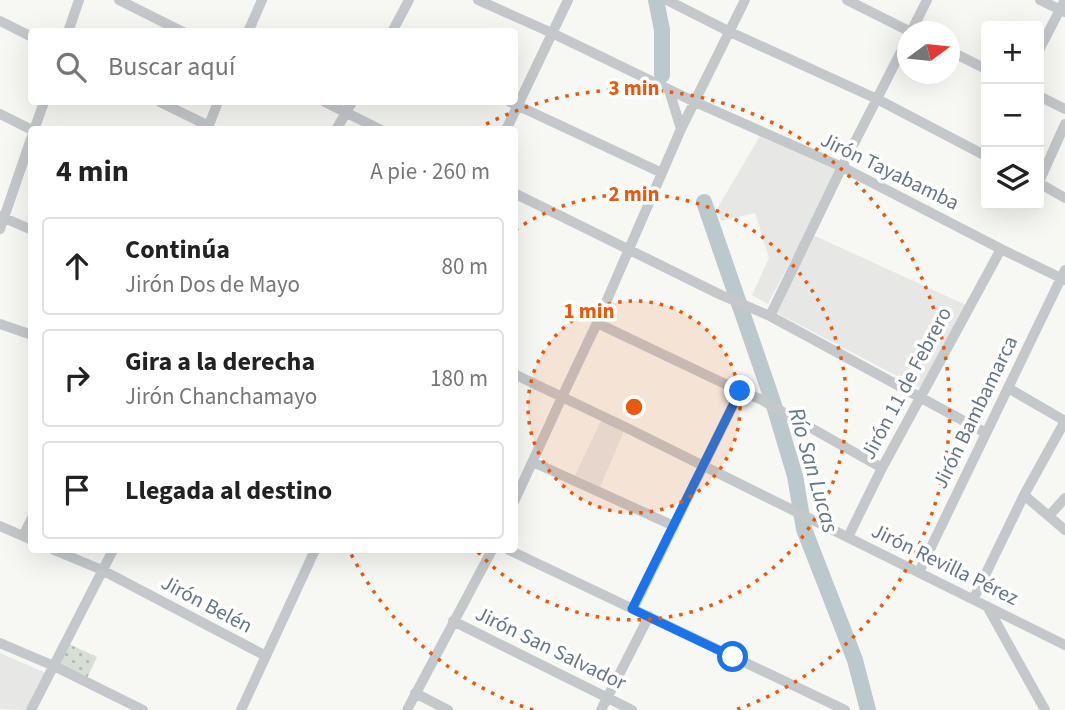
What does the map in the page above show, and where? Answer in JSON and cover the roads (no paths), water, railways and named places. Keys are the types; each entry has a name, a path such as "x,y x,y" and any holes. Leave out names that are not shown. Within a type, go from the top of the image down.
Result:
{"street":[{"path":"69,28 79,0"},
{"path":"120,0 175,28"},
{"path":"250,28 262,0"},
{"path":"394,28 409,0"},
{"name":"Jirón Tayabamba","path":"478,0 668,90 842,167 1001,249 1064,276"},
{"path":"518,96 568,0"},
{"path":"667,0 877,99 981,153"},
{"path":"518,494 597,323 681,129 745,0"},
{"path":"847,0 897,24"},
{"path":"916,21 927,0"},
{"path":"1040,0 1063,8 1044,41"},
{"path":"0,20 28,35"},
{"path":"960,56 981,66"},
{"path":"771,316 897,60"},
{"path":"668,90 681,129"},
{"path":"1044,98 1065,109"},
{"path":"35,126 43,105"},
{"path":"166,105 204,126"},
{"path":"209,126 217,105"},
{"path":"507,126 513,105"},
{"path":"518,105 662,173"},
{"path":"338,126 349,107 375,126"},
{"path":"0,114 28,128"},
{"path":"1044,171 1065,124"},
{"path":"28,147 1,221 28,229"},
{"path":"1044,185 1065,198"},
{"path":"518,195 721,296 771,316 986,433"},
{"name":"Jirón 11 de Febrero","path":"848,537 882,468 1001,249"},
{"name":"Jirón Bambamarca","path":"919,572 1064,276"},
{"path":"597,323 760,399 882,468"},
{"path":"0,324 28,334"},
{"name":"Jirón Revilla Pérez","path":"518,376 1065,645"},
{"path":"974,598 1024,495 1065,421 1008,388"},
{"path":"632,609 740,391"},
{"path":"533,462 674,527"},
{"path":"1024,495 1065,530"},
{"path":"1049,516 1065,498"},
{"path":"0,526 27,538"},
{"name":"Jirón Belén","path":"61,553 102,570 266,656"},
{"path":"31,710 111,553"},
{"path":"240,710 314,553"},
{"path":"407,710 490,553"},
{"path":"515,553 842,709"},
{"path":"987,606 1045,710"},
{"path":"601,710 649,616"},
{"name":"Jirón San Salvador","path":"453,621 632,710"},
{"path":"0,643 143,710"},
{"path":"415,693 448,710"}],"waterway":[{"name":"Río San Lucas","path":"656,0 662,30 662,75"},
{"name":"Río San Lucas","path":"704,202 772,399 795,476 804,529 855,660 868,710"}]}
